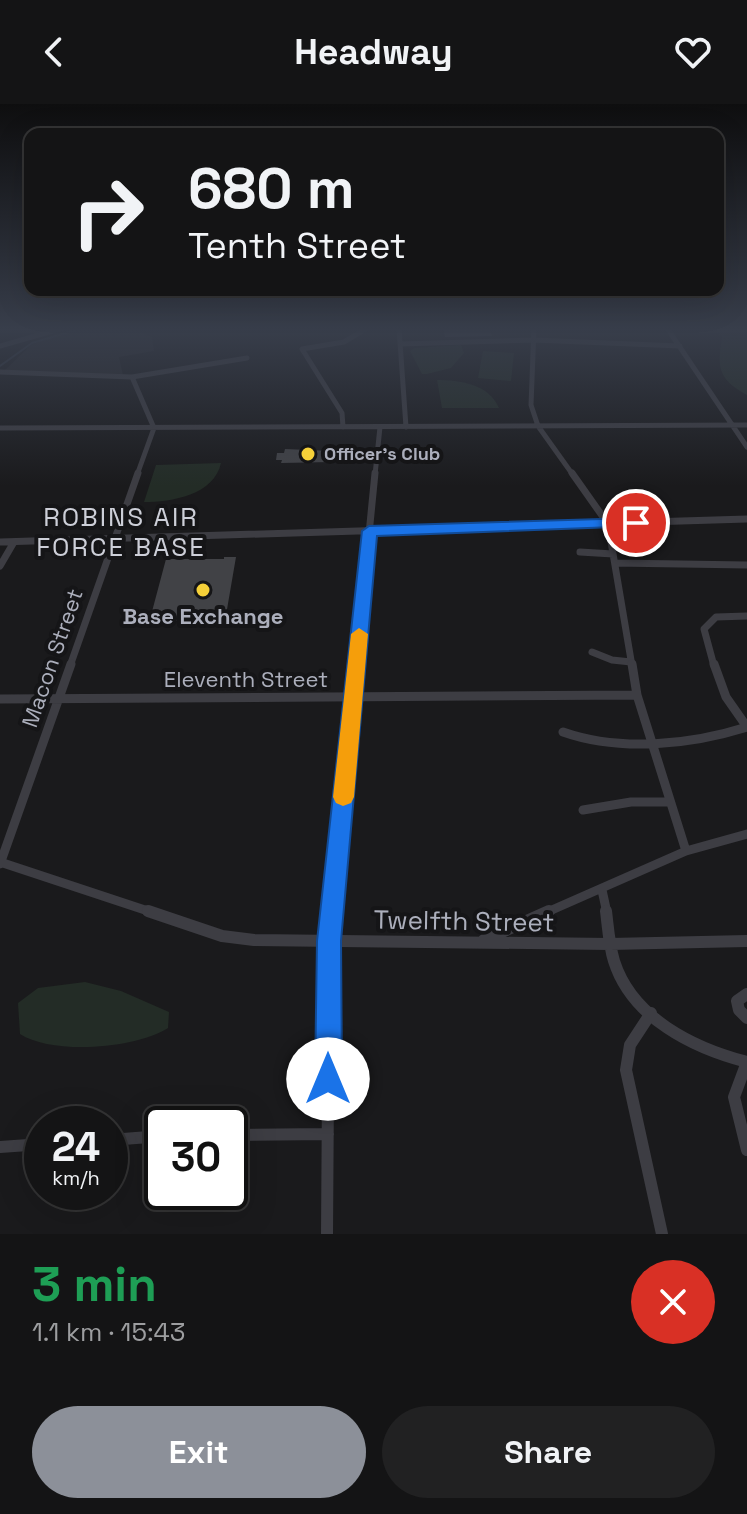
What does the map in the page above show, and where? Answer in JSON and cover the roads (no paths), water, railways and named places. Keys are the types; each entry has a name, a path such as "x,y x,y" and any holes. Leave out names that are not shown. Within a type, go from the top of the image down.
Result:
{"street":[{"path":"134,381 154,428"},
{"path":"322,381 342,413 343,427"},
{"path":"403,381 406,427"},
{"path":"532,381 531,405 538,426 608,524 637,695 686,851"},
{"path":"703,381 747,447"},
{"path":"0,428 747,425"},
{"path":"327,1234 329,941 380,427"},
{"name":"Macon Street","path":"0,863 154,428"},
{"path":"0,542 747,519"},
{"path":"0,566 14,542"},
{"path":"580,552 673,566 735,562 747,565"},
{"path":"563,732 585,741 651,742 712,738 747,727 726,697 704,637 704,629 716,617 747,616"},
{"path":"592,652 612,660 631,662"},
{"name":"Eleventh Street","path":"0,699 637,695"},
{"path":"583,810 631,802 670,802"},
{"path":"479,942 686,851 747,834"},
{"name":"Twelfth Street","path":"0,863 222,936 265,941 610,944 747,941"},
{"path":"602,890 610,944 621,977 651,1013 700,1047 747,1062 734,1097 747,1150"},
{"path":"747,994 737,1001 739,1010 747,1018"},
{"path":"651,1013 630,1045 626,1070 662,1234"},
{"path":"248,1135 328,1134"},
{"path":"0,1147 24,1145"}],"place":[{"name":"Officer's Club","path":"308,454"},
{"name":"Base Exchange","path":"203,590"}],"district":[{"name":"ROBINS AIR FORCE BASE","path":"121,532"}]}
